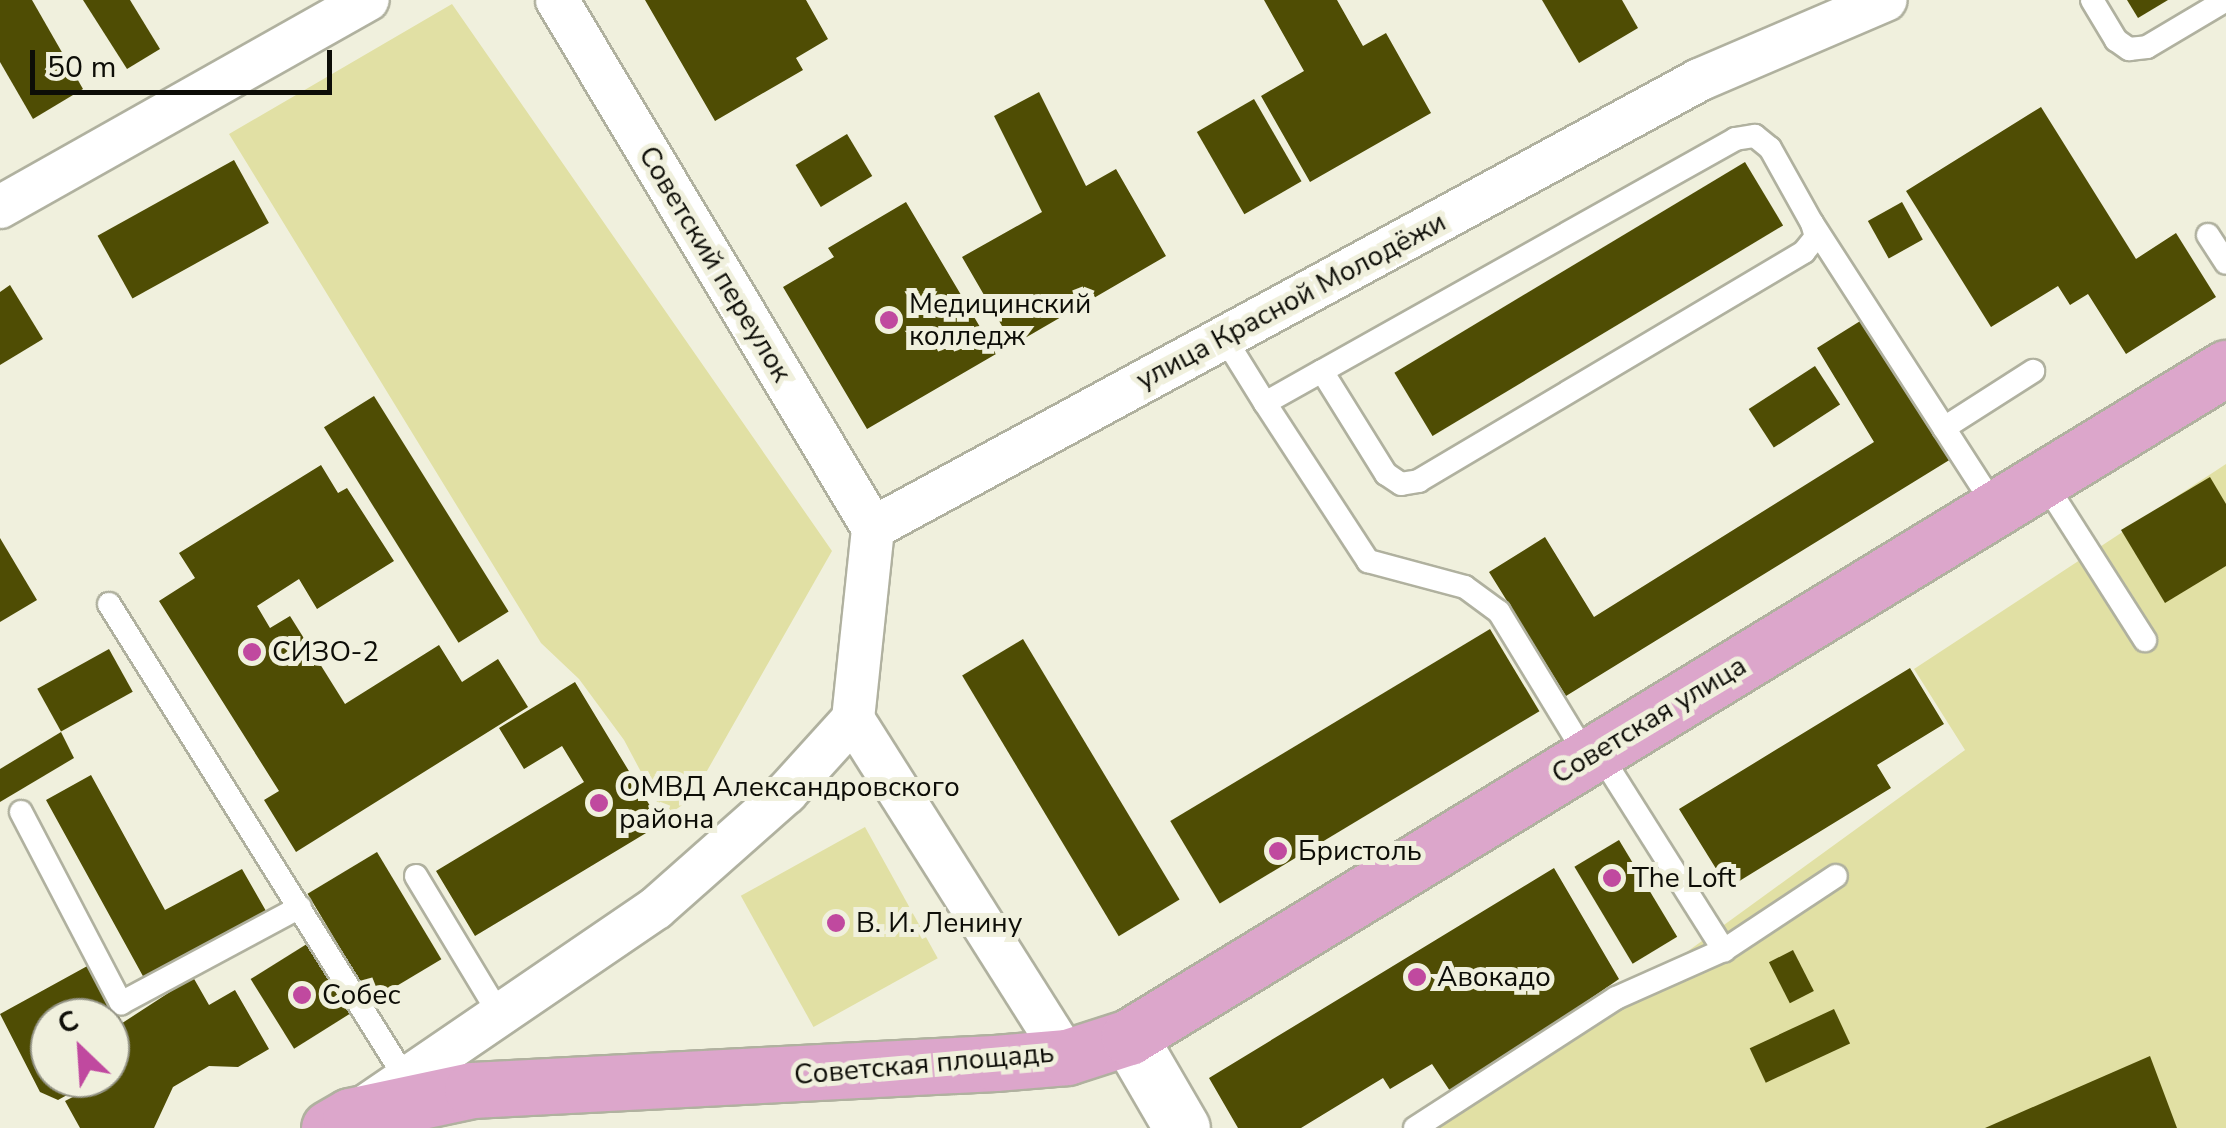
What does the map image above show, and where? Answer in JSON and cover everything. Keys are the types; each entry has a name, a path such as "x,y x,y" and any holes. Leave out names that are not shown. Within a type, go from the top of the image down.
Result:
{"main road":[{"name":"Советская улица","path":"1066,1057 1129,1037 2226,368"},
{"name":"Советская площадь","path":"340,1122 472,1090 1066,1057"}],"street":[{"path":"0,207 368,0"},
{"name":"Советский переулок","path":"557,0 873,528"},
{"name":"улица Красной Молодёжи","path":"873,528 1700,80 1886,0"},
{"path":"853,720 873,528"},
{"name":"Советская площадь","path":"340,1122 502,1017 656,908 786,793 853,720 1066,1057"},
{"path":"1129,1037 1182,1128"}],"lane":[{"path":"2092,0 2116,40 2129,49 2147,47 2226,0"},
{"path":"1266,404 1735,138 1754,136 1770,148 1812,222 1996,508"},
{"path":"1322,371 1386,474 1401,484 1419,480 1804,252 1816,237 1812,222"},
{"path":"2208,235 2226,263"},
{"path":"1224,338 1368,561 1464,587 1499,612 1724,950"},
{"path":"1944,428 2033,371"},
{"path":"2043,480 2145,640"},
{"path":"109,604 406,1079"},
{"path":"21,812 121,1003 300,907"},
{"path":"416,876 502,1017"},
{"path":"1415,1128 1616,998 1724,950 1836,876"}],"shaded area":[{"path":"452,4 832,551 691,799 665,817 624,740 579,679 541,643 229,134"},
{"path":"2226,464 2226,1128 1427,1128 1545,1055 1965,750 1914,669"},
{"path":"865,827 938,958 814,1027 741,896"}],"building":[{"path":"0,0 32,0 83,89 33,119 0,62"},
{"path":"83,0 130,0 160,49 127,69"},
{"path":"645,0 806,0 828,39 796,58 803,70 715,121"},
{"path":"1264,0 1337,0 1363,46 1386,33 1431,113 1310,182 1261,96 1304,71"},
{"path":"1542,0 1622,0 1638,28 1579,63"},
{"path":"2127,0 2168,0 2138,18"},
{"path":"1039,92 1086,186 1116,169 1166,256 1013,345 962,257 1042,212 994,116"},
{"path":"1254,99 1302,181 1244,214 1197,132"},
{"path":"2041,107 2136,259 2176,233 2216,297 2126,354 2088,294 2070,305 2058,286 1991,327 1906,191"},
{"path":"847,134 872,176 821,207 796,165"},
{"path":"234,160 269,223 132,299 98,236"},
{"path":"1745,162 1783,225 1433,436 1394,373"},
{"name":"Медицинский колледж","path":"906,202 996,354 867,429 783,287 834,257 828,248"},
{"path":"1902,202 1923,240 1889,259 1868,221"},
{"path":"10,285 43,339 0,365 0,292"},
{"path":"1865,318 1951,459 1566,696 1489,572 1545,537 1594,617 1874,442 1817,348"},
{"path":"1815,366 1840,405 1774,448 1749,409"},
{"path":"374,396 509,611 459,643 324,427"},
{"name":"СИЗО-2","path":"321,465 338,493 347,488 394,561 317,609 299,579 257,606 270,628 290,616 345,704 439,645 462,682 498,659 528,707 296,852 264,800 279,791 159,601 195,578 179,553"},
{"path":"2210,477 2226,504 2226,566 2165,603 2121,530"},
{"path":"0,538 37,600 0,622"},
{"path":"1490,629 1539,711 1220,903 1170,821"},
{"path":"1023,639 1180,900 1119,936 962,676"},
{"path":"109,649 133,692 61,732 37,689"},
{"path":"1910,668 1944,724 1877,765 1891,788 1728,888 1679,809"},
{"name":"ОМВД Александровского района","path":"575,682 661,824 475,936 436,871 584,782 562,746 524,769 499,728"},
{"path":"61,732 74,758 0,802 0,769"},
{"path":"91,775 165,910 242,869 266,911 144,978 46,800"},
{"path":"1619,840 1677,937 1633,964 1574,867"},
{"path":"377,852 441,959 372,1001 308,894"},
{"path":"1554,868 1619,979 1452,1094 1432,1064 1390,1089 1383,1078 1301,1128 1238,1128 1209,1078"},
{"name":"Собес","path":"310,942 353,1012 294,1049 251,979"},
{"path":"1793,950 1814,991 1790,1003 1769,962"},
{"path":"91,964 109,998 30,998 30,1072 0,1014"},
{"path":"193,977 209,1005 235,990 269,1049 238,1067 209,1066 173,1087 154,1128 80,1128 65,1101 130,1098 130,1018"},
{"path":"1834,1009 1850,1043 1766,1083 1750,1048"},
{"path":"2150,1056 2177,1128 1985,1128"}],"place":[{"name":"Медицинский колледж","path":"889,320"},
{"name":"СИЗО-2","path":"252,652"},
{"name":"ОМВД Александровского района","path":"599,803"},
{"name":"Бристоль","path":"1278,851"},
{"name":"The Loft","path":"1612,878"},
{"name":"В. И. Ленину","path":"836,923"},
{"name":"Авокадо","path":"1417,977"},
{"name":"Собес","path":"302,995"}]}
